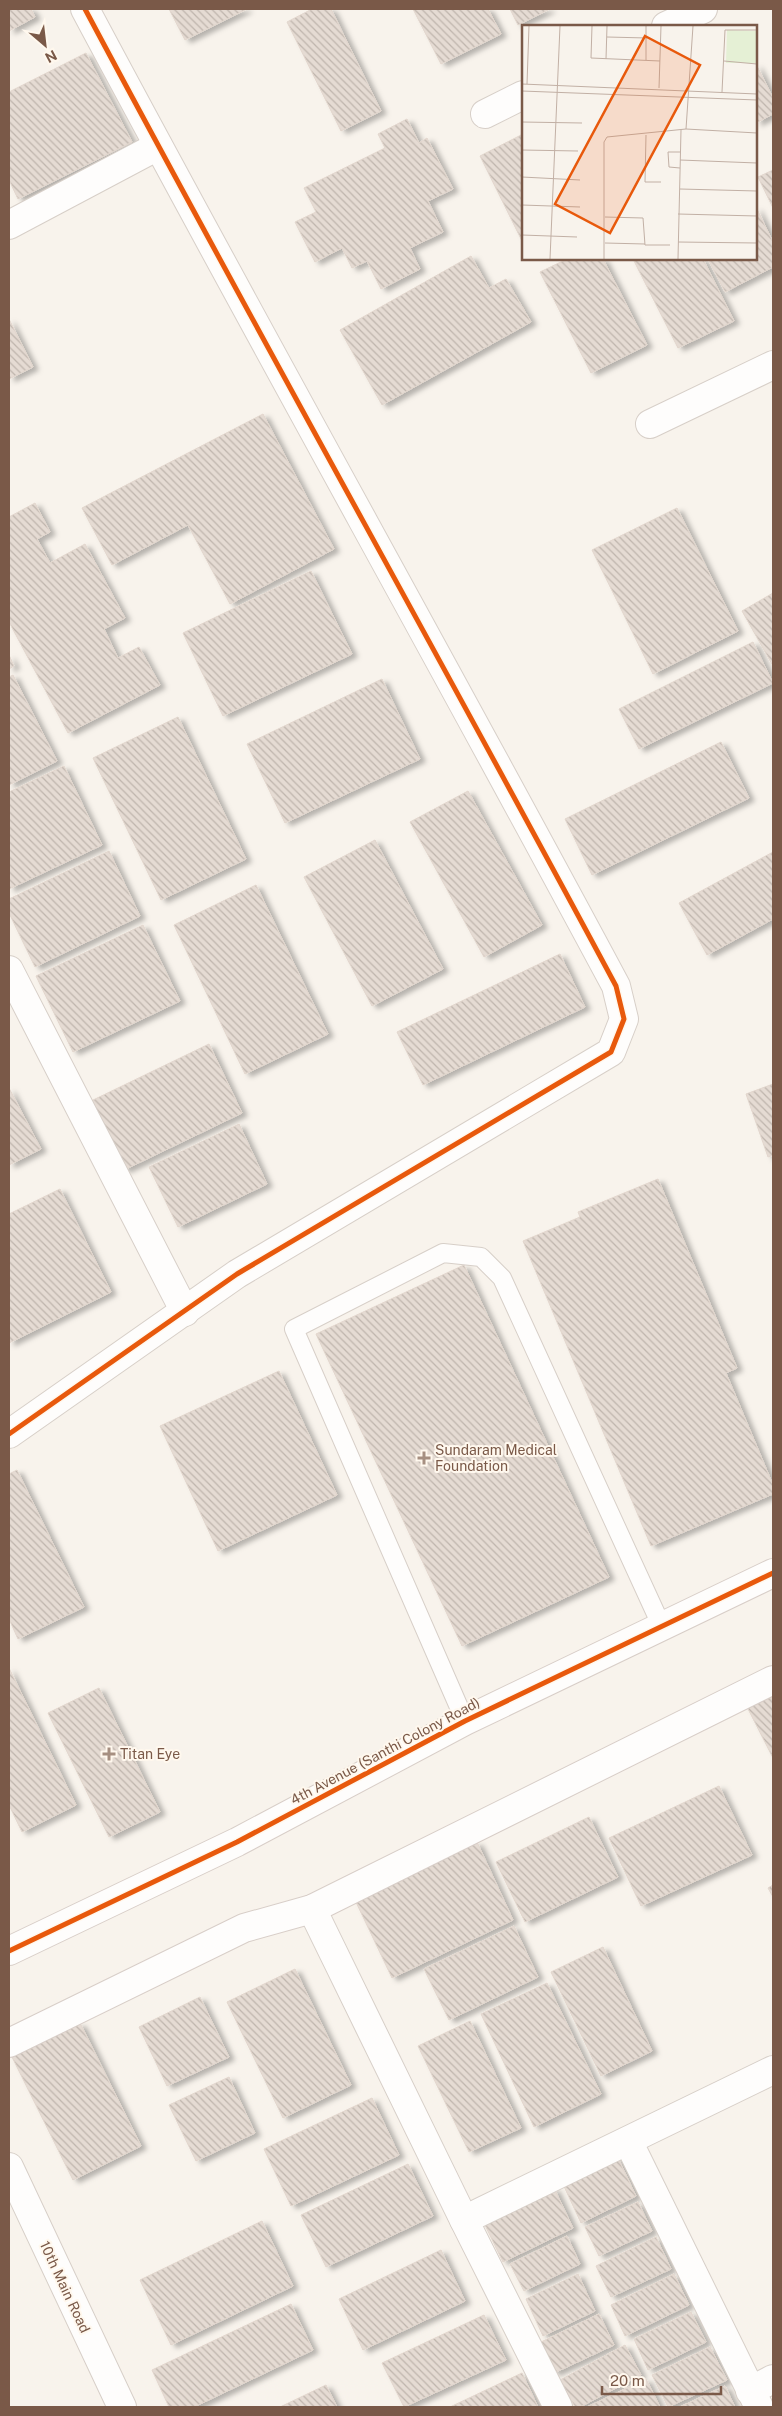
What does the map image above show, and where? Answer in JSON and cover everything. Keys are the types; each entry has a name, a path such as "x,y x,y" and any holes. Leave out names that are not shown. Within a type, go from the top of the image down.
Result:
{"street":[{"path":"9,1434 237,1274 611,1052 624,1019 616,986 598,951 468,708 158,146 85,9"},
{"path":"668,25 703,9"},
{"path":"485,114 522,96"},
{"path":"9,225 158,146"},
{"path":"650,424 773,364"},
{"path":"9,970 185,1312"},
{"name":"4th Avenue (Santhi Colony Road)","path":"9,1951 236,1842 465,1722 773,1573"},
{"path":"9,2043 244,1928 312,1909 773,1680"},
{"path":"312,1909 558,2407"},
{"path":"464,2220 773,2070"},
{"path":"628,2141 761,2392"},
{"name":"10th Main Road","path":"9,2167 122,2407"}],"lane":[{"path":"465,1722 294,1329 443,1252 481,1257 502,1278 644,1592 662,1626"}],"building":[{"path":"9,9 31,9 35,17 9,31"},
{"path":"169,9 247,9 185,40"},
{"path":"312,9 331,9 381,111 341,131 287,22"},
{"path":"413,9 488,9 501,34 441,64"},
{"path":"510,9 550,9 518,25"},
{"path":"86,53 132,142 18,199 9,180 9,92"},
{"path":"757,66 773,98 773,114 757,122"},
{"path":"407,119 419,143 427,138 453,189 428,201 443,232 410,248 420,269 381,289 367,261 352,268 342,248 315,262 295,222 316,212 304,188 385,148 378,134"},
{"path":"522,135 522,241 480,156"},
{"path":"773,170 773,208 758,177"},
{"path":"757,209 773,242 773,267 725,292 709,260 757,260"},
{"path":"471,256 489,288 506,279 531,322 382,405 340,330"},
{"path":"565,260 604,260 647,345 591,373 540,272"},
{"path":"634,260 704,260 734,321 678,348"},
{"path":"9,319 33,367 9,379"},
{"path":"263,414 334,549 230,604 188,525 112,565 82,508"},
{"path":"35,503 50,532 37,539 50,563 85,544 125,618 104,629 118,658 139,647 160,685 68,733 9,622 9,517"},
{"path":"677,508 738,631 653,674 592,550"},
{"path":"311,571 352,654 223,716 183,633"},
{"path":"773,593 773,666 742,611"},
{"path":"753,642 773,683 639,749 619,709"},
{"path":"9,655 14,666 9,669"},
{"path":"13,675 57,761 9,785 9,677"},
{"path":"382,679 420,759 285,823 247,744"},
{"path":"178,717 246,859 161,900 93,758"},
{"path":"721,742 749,798 592,875 565,819"},
{"path":"64,766 102,845 9,889 9,792"},
{"path":"468,791 542,925 484,957 410,822"},
{"path":"375,840 443,969 372,1006 304,877"},
{"path":"109,851 140,916 35,967 9,913 9,899"},
{"path":"773,852 773,919 707,955 679,903"},
{"path":"256,885 328,1034 245,1074 174,925"},
{"path":"143,925 180,1001 73,1052 36,976"},
{"path":"560,954 585,1007 423,1085 397,1032"},
{"path":"209,1044 242,1113 124,1170 91,1101"},
{"path":"773,1084 773,1155 768,1157 746,1094"},
{"path":"9,1088 41,1149 9,1165"},
{"path":"239,1124 267,1184 178,1227 149,1167"},
{"path":"658,1179 737,1368 726,1373 773,1485 773,1494 651,1546 523,1241 580,1217 578,1212"},
{"path":"60,1189 111,1292 9,1343 9,1214"},
{"path":"464,1265 609,1577 462,1646 316,1334"},
{"path":"279,1371 337,1495 218,1551 160,1426"},
{"path":"17,1470 84,1607 18,1639 9,1619 9,1474"},
{"path":"9,1668 76,1805 22,1832 9,1805"},
{"path":"773,1686 773,1758 744,1701"},
{"path":"99,1688 160,1812 109,1837 48,1713"},
{"path":"719,1786 752,1855 641,1906 609,1838"},
{"path":"589,1817 618,1877 525,1922 496,1862"},
{"path":"477,1842 513,1920 392,1978 355,1900"},
{"path":"773,1885 773,1897 768,1888"},
{"path":"514,1926 538,1977 449,2020 424,1969"},
{"path":"603,1947 652,2051 601,2076 551,1972"},
{"path":"295,1969 351,2085 283,2118 227,2002"},
{"path":"547,1983 601,2094 534,2127 481,2014"},
{"path":"200,1997 229,2057 167,2086 139,2027"},
{"path":"470,2021 521,2128 469,2152 418,2046"},
{"path":"80,2023 141,2146 73,2180 12,2057"},
{"path":"229,2077 255,2133 196,2161 169,2105"},
{"path":"372,2098 399,2155 291,2206 264,2149"},
{"path":"617,2156 636,2196 581,2223 562,2182"},
{"path":"408,2164 433,2216 326,2267 301,2215"},
{"path":"554,2188 573,2228 503,2262 483,2221"},
{"path":"638,2202 652,2231 599,2256 585,2227"},
{"path":"262,2221 293,2286 171,2345 140,2280"},
{"path":"567,2236 580,2264 524,2291 510,2264"},
{"path":"656,2237 671,2269 611,2297 596,2266"},
{"path":"441,2250 465,2301 363,2350 339,2299"},
{"path":"578,2274 595,2311 543,2336 526,2299"},
{"path":"674,2274 689,2305 625,2336 611,2305"},
{"path":"291,2304 313,2350 194,2407 169,2407 152,2370"},
{"path":"691,2312 706,2342 648,2370 634,2339"},
{"path":"599,2314 614,2345 554,2373 539,2343"},
{"path":"484,2315 506,2360 404,2407 382,2363"},
{"path":"625,2345 641,2375 580,2407 575,2407 560,2380"},
{"path":"710,2347 727,2380 668,2407 652,2375"},
{"path":"522,2373 538,2407 450,2407"},
{"path":"646,2379 660,2407 587,2407"},
{"path":"326,2385 337,2407 280,2407"},
{"path":"725,2386 735,2407 680,2407"}],"cycle path":[{"path":"9,1434 237,1274 611,1052 624,1019 616,986 85,9"},
{"path":"9,1951 237,1842 465,1721 773,1573"}],"place":[{"name":"Sundaram Medical Foundation","path":"424,1458"},
{"name":"Titan Eye","path":"109,1754"}]}
